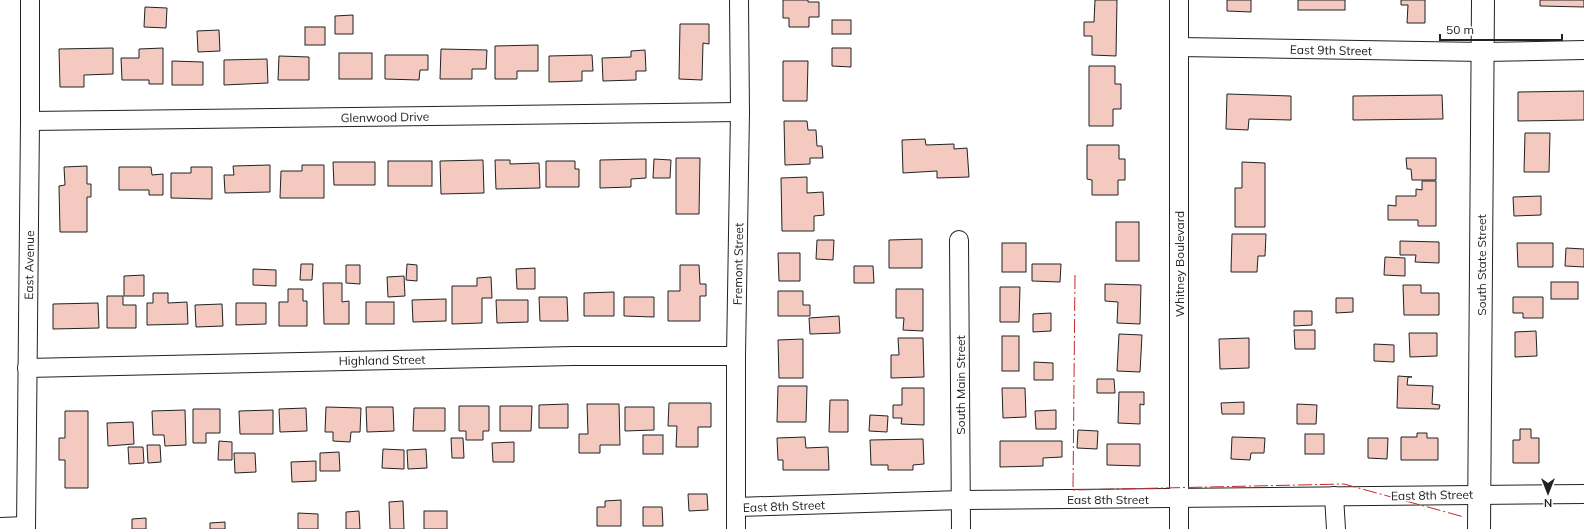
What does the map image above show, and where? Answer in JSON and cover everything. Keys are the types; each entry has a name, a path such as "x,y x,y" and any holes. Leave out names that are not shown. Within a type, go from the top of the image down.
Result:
{"main road":[{"name":"South State Street","path":"1479,529 1483,0"}],"street":[{"name":"East Avenue","path":"26,528 30,0"},
{"name":"Fremont Street","path":"736,529 736,356 740,112 739,0"},
{"name":"Whitney Boulevard","path":"1179,0 1179,529"},
{"name":"East 9th Street","path":"1179,47 1483,52 1584,50"},
{"name":"Glenwood Drive","path":"30,121 740,112"},
{"name":"South Main Street","path":"959,240 961,529"},
{"name":"Highland Street","path":"27,368 573,356 736,356"},
{"name":"East 8th Street","path":"736,507 961,500 1584,494"},
{"path":"1334,496 1336,529"},
{"path":"0,527 26,528"}],"building":[{"path":"783,0 808,0 808,2 819,2 819,17 809,17 809,27 789,27 789,18 783,18"},
{"path":"1095,0 1117,0 1116,56 1092,55 1092,36 1084,36 1084,22 1094,22"},
{"path":"1227,0 1251,0 1251,12 1227,11"},
{"path":"1298,0 1345,0 1345,10 1298,10"},
{"path":"1401,0 1425,0 1425,23 1407,23 1408,5 1401,5"},
{"path":"1540,0 1584,0 1584,7 1540,6"},
{"path":"145,7 167,8 166,28 144,27"},
{"path":"353,15 353,34 335,34 335,16"},
{"path":"832,20 851,20 851,34 832,34"},
{"path":"680,24 709,24 709,44 703,43 702,80 679,79"},
{"path":"305,27 325,27 325,45 305,45"},
{"path":"219,30 220,51 198,52 197,31"},
{"path":"538,45 538,71 517,71 517,79 495,79 495,46"},
{"path":"113,48 113,74 84,75 84,87 60,87 59,49"},
{"path":"163,48 163,84 149,84 149,80 122,80 121,58 139,58 139,49"},
{"path":"832,48 851,48 851,67 832,66"},
{"path":"441,49 487,50 486,69 472,69 472,79 440,79"},
{"path":"645,50 646,71 636,71 636,80 603,81 602,58 631,57 631,51"},
{"path":"339,53 372,53 372,79 339,79"},
{"path":"385,55 428,55 428,70 420,70 419,80 385,79"},
{"path":"592,55 593,71 582,71 582,81 549,82 549,56"},
{"path":"279,56 309,57 309,80 278,80"},
{"path":"267,59 268,83 224,85 224,60"},
{"path":"172,61 203,62 203,85 172,85"},
{"path":"783,61 808,61 807,101 783,101"},
{"path":"1089,66 1115,66 1115,84 1121,84 1121,109 1113,109 1113,126 1089,126"},
{"path":"1584,91 1584,120 1518,121 1518,92"},
{"path":"1227,94 1291,96 1291,120 1249,119 1248,130 1226,129"},
{"path":"1442,95 1443,119 1353,120 1353,96"},
{"path":"784,121 807,121 808,130 816,130 817,146 822,146 823,158 810,158 810,164 785,165"},
{"path":"1525,133 1550,133 1549,172 1524,172"},
{"path":"925,139 926,145 954,144 954,149 967,148 969,177 937,178 937,171 903,173 902,140"},
{"path":"1087,145 1119,145 1119,159 1125,159 1125,180 1118,180 1118,195 1092,195 1092,180 1087,179"},
{"path":"676,158 700,158 699,214 676,214"},
{"path":"1406,158 1436,158 1436,180 1412,180 1411,169 1407,169"},
{"path":"646,159 646,178 631,179 631,187 600,188 600,160"},
{"path":"654,159 671,160 670,178 653,178"},
{"path":"483,160 484,193 441,194 440,161"},
{"path":"495,160 510,160 510,164 539,163 540,188 496,189"},
{"path":"388,161 432,161 432,186 388,186"},
{"path":"546,161 575,161 575,169 579,169 579,187 546,187"},
{"path":"333,162 375,162 375,185 334,185"},
{"path":"1242,162 1265,163 1265,227 1235,227 1235,188 1242,188"},
{"path":"270,165 270,192 225,193 224,175 234,175 233,166"},
{"path":"302,165 324,165 324,198 280,198 281,171 302,171"},
{"path":"87,166 87,184 91,184 91,197 87,197 87,232 60,232 59,186 65,185 64,167"},
{"path":"119,167 151,167 152,175 163,174 163,195 149,195 149,190 119,190"},
{"path":"191,167 212,167 212,199 171,198 171,173 191,173"},
{"path":"807,177 807,193 823,192 824,215 814,216 814,231 782,231 781,178"},
{"path":"1422,181 1436,181 1436,226 1418,226 1418,220 1388,220 1388,205 1396,206 1396,196 1416,196 1416,189 1422,190"},
{"path":"1541,196 1541,215 1514,216 1513,197"},
{"path":"1116,222 1139,222 1139,261 1116,261"},
{"path":"1232,234 1266,234 1265,256 1258,256 1257,272 1231,272"},
{"path":"922,239 922,268 889,268 889,240"},
{"path":"817,240 834,240 833,260 816,259"},
{"path":"1400,241 1439,242 1439,263 1415,262 1416,255 1400,255"},
{"path":"1002,243 1026,243 1026,272 1002,272"},
{"path":"1517,243 1553,243 1553,267 1518,267"},
{"path":"1566,248 1584,249 1584,267 1565,266"},
{"path":"778,253 800,253 800,281 779,281"},
{"path":"1385,257 1405,258 1405,276 1384,275"},
{"path":"301,264 313,264 312,280 300,280"},
{"path":"407,264 417,265 417,281 406,280"},
{"path":"1032,264 1061,264 1060,282 1032,281"},
{"path":"346,265 360,265 360,284 346,283"},
{"path":"680,265 699,265 700,284 706,284 706,296 700,296 700,321 668,321 668,291 680,291"},
{"path":"854,266 873,266 874,283 854,283"},
{"path":"535,268 535,289 517,289 516,269"},
{"path":"253,269 276,270 276,286 253,285"},
{"path":"144,275 144,296 124,296 124,276"},
{"path":"404,276 405,296 388,297 387,277"},
{"path":"491,277 492,298 482,298 482,323 452,324 452,286 477,286 477,278"},
{"path":"1551,282 1578,282 1578,299 1551,299"},
{"path":"323,283 342,283 342,302 349,301 349,324 324,324"},
{"path":"1105,284 1141,285 1140,324 1117,323 1118,302 1105,301"},
{"path":"1403,285 1421,285 1421,293 1439,293 1439,315 1404,315"},
{"path":"1000,287 1020,287 1019,322 1000,322"},
{"path":"288,289 303,289 303,301 307,301 307,326 279,326 279,302 288,302"},
{"path":"896,289 923,289 923,331 903,330 904,318 896,318"},
{"path":"778,291 803,291 803,305 810,305 810,316 778,316"},
{"path":"614,292 614,316 584,316 584,293"},
{"path":"153,293 168,293 168,303 187,302 188,324 147,325 147,303 153,303"},
{"path":"107,296 123,296 123,305 136,305 136,328 107,328"},
{"path":"539,297 567,297 568,321 540,321"},
{"path":"624,297 654,297 654,317 624,316"},
{"path":"1513,297 1543,297 1543,318 1523,318 1523,313 1513,313"},
{"path":"1336,298 1353,298 1353,312 1336,313"},
{"path":"446,299 446,321 413,322 412,300"},
{"path":"496,300 528,300 528,322 497,323"},
{"path":"366,302 394,302 394,324 366,324"},
{"path":"98,303 99,328 53,329 53,304"},
{"path":"236,303 266,303 266,324 236,325"},
{"path":"222,304 223,326 196,327 195,305"},
{"path":"1294,311 1312,311 1312,325 1294,326"},
{"path":"1051,313 1051,331 1033,332 1033,314"},
{"path":"839,316 840,333 810,334 809,318"},
{"path":"1294,330 1315,330 1315,349 1295,349"},
{"path":"1536,331 1537,356 1515,357 1515,332"},
{"path":"1409,333 1437,333 1437,356 1410,357"},
{"path":"1119,334 1142,335 1140,372 1117,371"},
{"path":"1002,336 1019,336 1019,371 1002,371"},
{"path":"898,338 923,338 924,377 891,378 891,355 899,355"},
{"path":"1249,338 1249,368 1220,369 1219,339"},
{"path":"803,339 803,378 779,378 778,340"},
{"path":"1374,344 1394,345 1394,362 1374,361"},
{"path":"1034,362 1053,363 1053,380 1034,380"},
{"path":"1398,376 1412,377 1408,377 1407,385 1433,386 1432,404 1440,405 1439,409 1397,408"},
{"path":"1097,379 1114,379 1115,393 1097,393"},
{"path":"778,386 807,386 806,422 777,422"},
{"path":"902,388 924,388 924,425 901,424 902,418 893,418 893,405 902,405"},
{"path":"1002,388 1025,388 1026,417 1003,418"},
{"path":"1119,392 1144,392 1144,405 1140,404 1140,424 1118,423"},
{"path":"830,400 848,400 848,432 829,432"},
{"path":"1244,402 1244,414 1222,414 1221,403"},
{"path":"669,403 711,403 711,427 698,427 698,447 676,447 677,426 668,426"},
{"path":"568,404 568,428 539,428 539,405"},
{"path":"587,404 619,404 620,445 600,445 600,453 579,453 579,434 588,434"},
{"path":"1297,404 1317,405 1316,424 1297,424"},
{"path":"459,406 489,406 489,431 483,431 483,440 466,440 466,431 459,431"},
{"path":"500,406 532,406 531,431 500,431"},
{"path":"326,407 361,408 360,432 351,432 350,442 333,441 333,432 325,432"},
{"path":"366,407 393,407 394,431 367,432"},
{"path":"625,407 654,407 654,430 625,431"},
{"path":"306,408 307,431 280,432 279,409"},
{"path":"414,408 445,408 445,431 413,431"},
{"path":"193,409 220,409 220,433 206,433 206,443 193,443"},
{"path":"185,410 186,445 165,446 164,435 153,435 152,411"},
{"path":"273,410 273,434 240,434 239,411"},
{"path":"1056,410 1056,429 1036,429 1035,411"},
{"path":"65,411 88,411 88,488 65,488 65,460 59,460 59,438 65,438"},
{"path":"870,415 888,416 887,432 869,431"},
{"path":"133,422 134,444 108,446 107,423"},
{"path":"1520,429 1531,429 1531,438 1539,438 1539,463 1513,463 1513,440 1520,440"},
{"path":"1078,430 1098,431 1097,449 1077,448"},
{"path":"1417,433 1427,433 1427,438 1438,438 1438,460 1401,460 1401,437 1417,437"},
{"path":"1305,434 1324,434 1324,454 1305,454"},
{"path":"643,435 663,435 663,454 643,454"},
{"path":"805,437 806,448 828,447 829,470 783,470 783,460 778,460 777,438"},
{"path":"1232,437 1265,438 1264,453 1251,453 1250,460 1231,459"},
{"path":"451,438 463,438 464,458 452,458"},
{"path":"1368,438 1388,438 1387,459 1368,458"},
{"path":"923,439 924,464 913,465 913,470 888,470 888,465 871,465 870,440"},
{"path":"219,441 232,442 232,460 218,460"},
{"path":"1000,441 1062,441 1062,457 1043,458 1043,466 1000,467"},
{"path":"514,442 514,462 493,462 492,443"},
{"path":"1107,444 1140,444 1140,466 1107,465"},
{"path":"147,445 160,445 161,462 148,463"},
{"path":"128,447 143,447 144,463 129,464"},
{"path":"383,449 404,450 404,469 382,468"},
{"path":"426,449 427,468 408,469 407,450"},
{"path":"339,452 340,471 320,471 320,453"},
{"path":"234,453 255,453 256,472 235,473"},
{"path":"316,461 316,481 292,482 291,462"},
{"path":"688,494 707,494 708,510 689,511"},
{"path":"621,500 621,526 597,526 597,507 605,507 605,501"},
{"path":"403,501 404,529 390,529 389,502"},
{"path":"643,507 662,507 663,526 643,526"},
{"path":"359,511 360,529 346,529 346,512"},
{"path":"424,511 447,511 447,529 424,529"},
{"path":"298,513 318,514 318,529 298,529"},
{"path":"146,518 146,529 132,529 132,519"},
{"path":"225,522 225,529 210,529 210,523"}],"power":[{"path":"1075,275 1073,490 1344,484 1464,517"}]}
